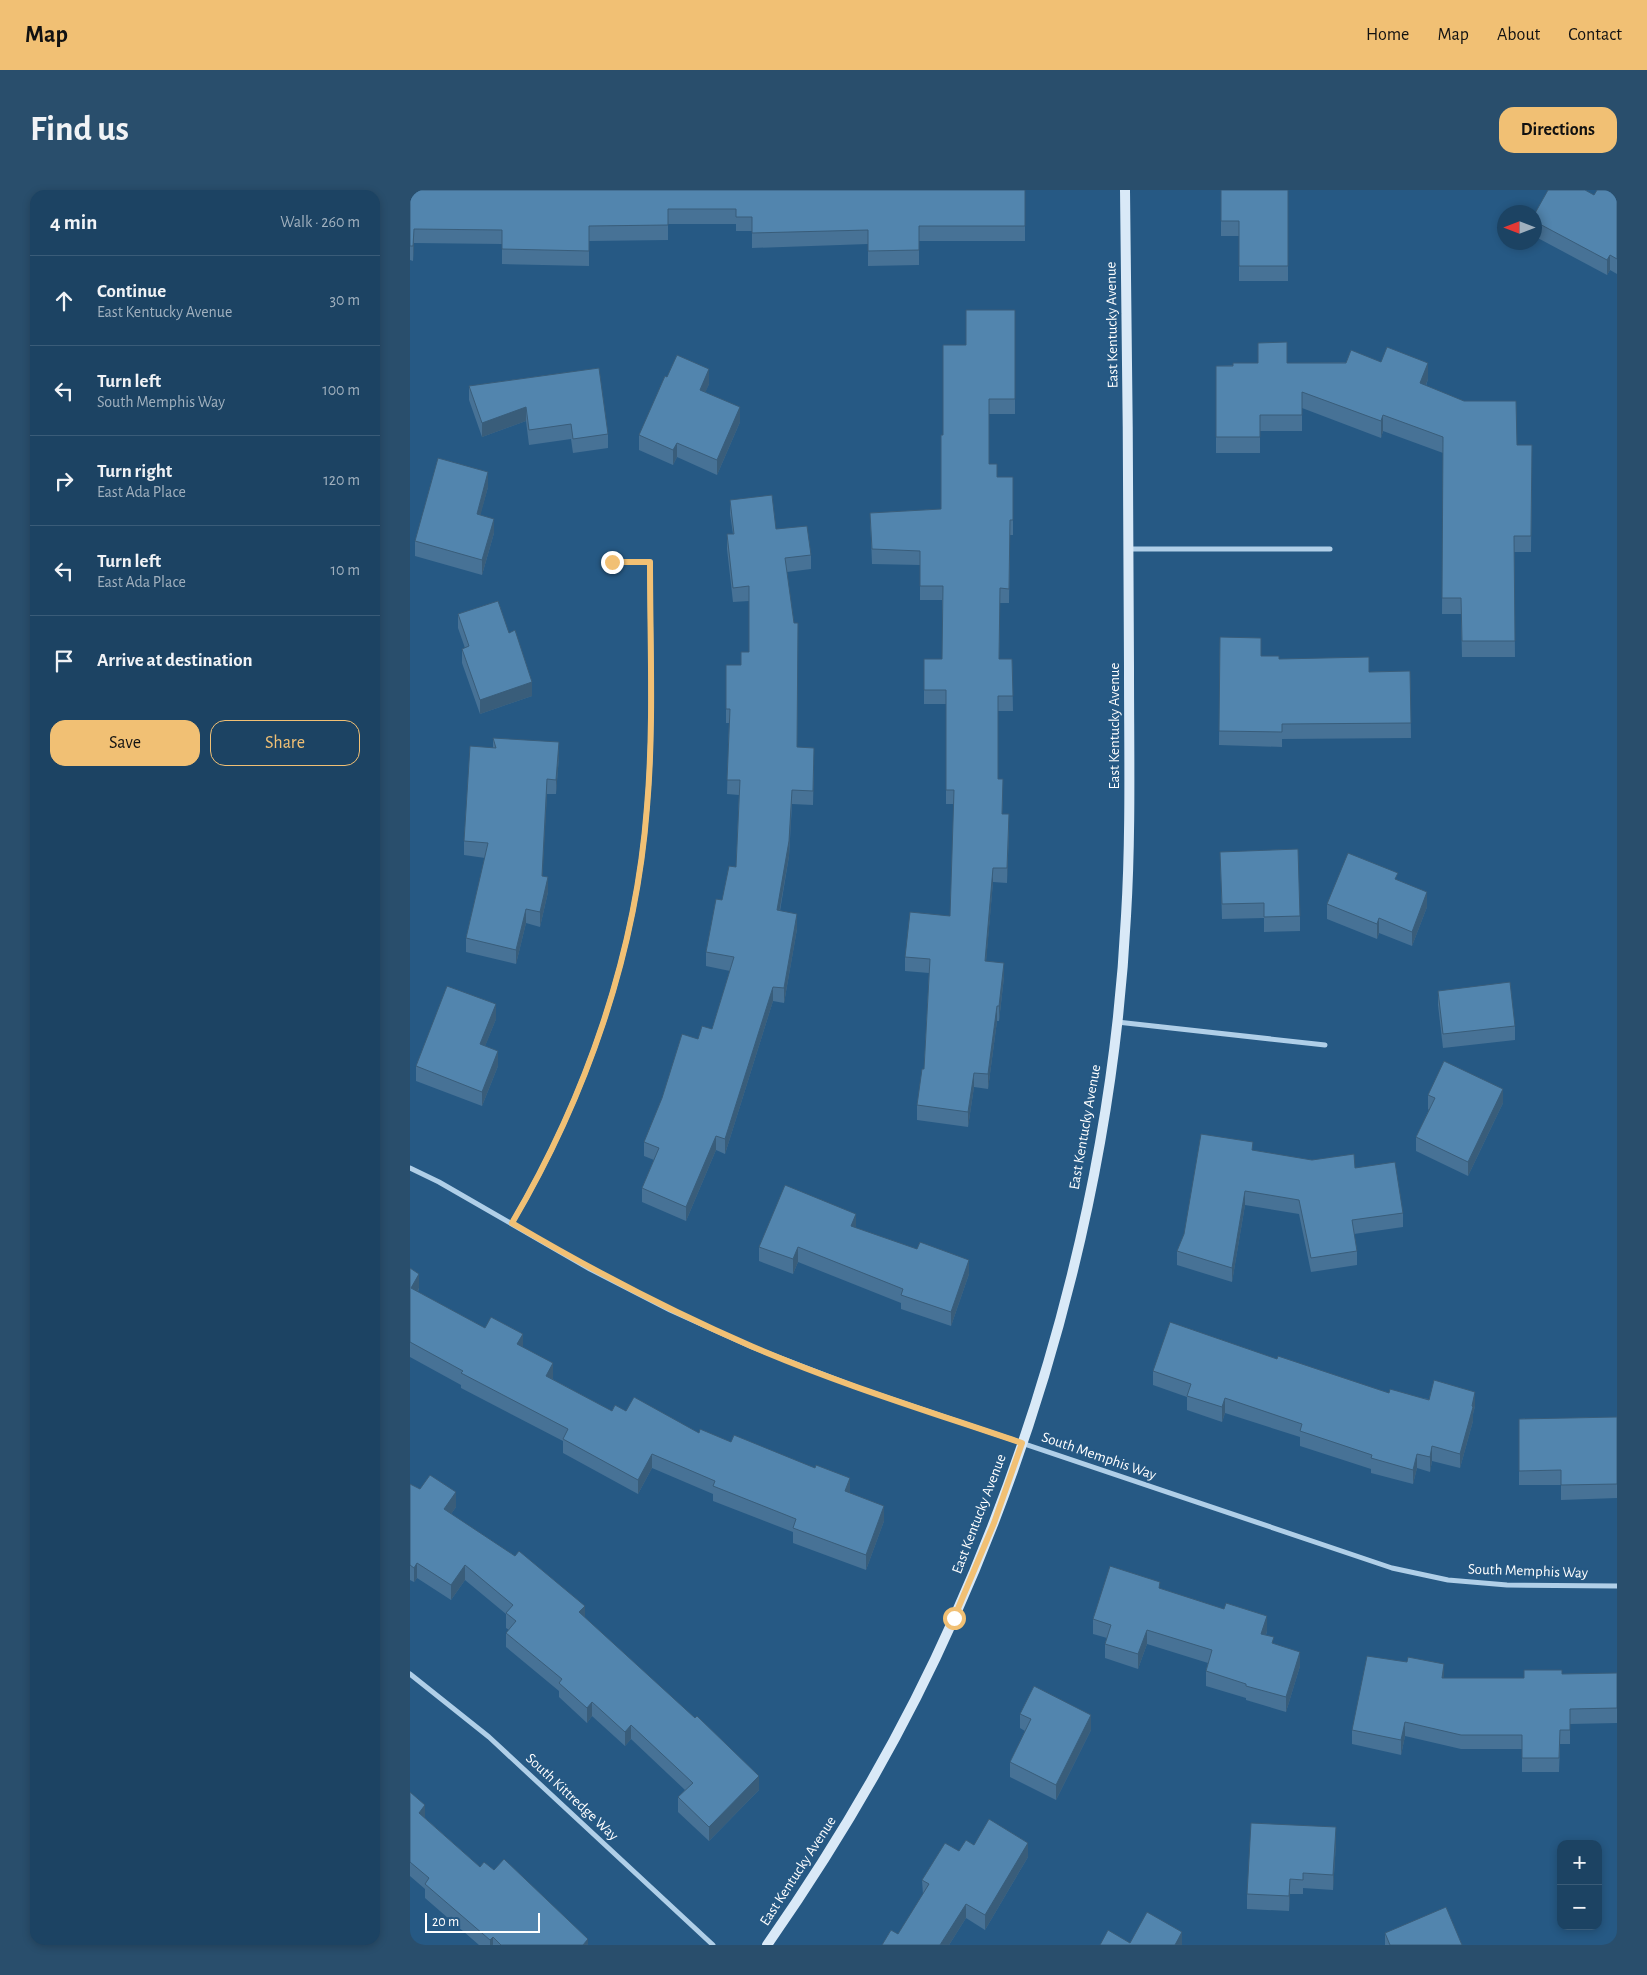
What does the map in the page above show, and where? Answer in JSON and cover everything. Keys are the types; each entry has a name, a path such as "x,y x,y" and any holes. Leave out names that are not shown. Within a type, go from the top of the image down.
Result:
{"street":[{"name":"East Kentucky Avenue","path":"768,1945 806,1890 860,1802 909,1712 954,1618 994,1523 1022,1443 1058,1326 1083,1226 1103,1124 1117,1022 1126,918 1129,796 1129,550 1125,190"},
{"path":"1129,550 1330,549"},
{"path":"512,1223 536,1181 578,1093 611,1000 634,905 648,798 651,732 650,562 612,562"},
{"path":"1117,1022 1325,1045"},
{"name":"South Memphis Way","path":"410,1168 512,1223 598,1274 670,1310 752,1346 859,1388 1392,1568 1448,1580 1506,1585 1617,1586"},
{"name":"South Kittredge Way","path":"410,1674 489,1737 713,1945"}],"building":[{"path":"410,190 1025,190 1025,226 919,226 919,250 868,251 868,230 752,233 752,217 736,217 736,209 668,209 668,225 589,226 589,251 502,249 502,230 414,229 413,246 410,246"},
{"path":"1221,190 1288,190 1288,266 1239,266 1239,221 1221,221"},
{"path":"1548,190 1585,190 1594,195 1597,190 1617,190 1617,259 1610,255 1607,260 1542,225 1542,205 1540,205"},
{"path":"966,310 1015,310 1015,399 989,399 989,464 997,464 997,477 1013,477 1013,520 1010,520 1009,589 1000,588 999,659 1012,659 1013,696 998,696 998,779 1003,779 1002,814 1009,814 1007,868 993,868 985,961 1004,963 988,1074 974,1073 968,1112 917,1105 922,1069 924,1069 930,959 905,957 910,912 950,916 954,790 946,790 946,690 924,690 924,659 942,659 943,586 920,586 920,551 872,549 870,513 941,509 943,345 966,345"},
{"path":"1287,342 1287,363 1346,363 1351,350 1381,362 1387,347 1428,363 1420,383 1464,401 1516,401 1517,445 1532,445 1531,536 1514,536 1515,641 1462,641 1461,598 1442,598 1443,437 1383,415 1381,421 1302,392 1302,415 1260,415 1260,437 1216,437 1216,366 1233,366 1233,363 1258,363 1258,343"},
{"path":"677,355 709,369 700,390 740,407 717,460 677,443 673,450 639,435 665,376 667,377"},
{"path":"599,368 608,434 573,439 571,424 529,430 526,407 482,423 469,386"},
{"path":"438,458 488,472 477,514 494,519 482,560 415,541"},
{"path":"772,495 776,529 807,526 811,555 785,558 794,623 798,623 797,747 814,748 813,791 792,790 789,841 777,910 797,914 784,988 773,987 725,1139 716,1136 686,1207 642,1188 659,1148 644,1142 662,1098 682,1034 698,1039 702,1026 712,1029 734,957 706,952 716,899 722,900 729,866 736,867 740,780 727,780 730,709 726,709 726,665 741,665 741,652 749,652 749,586 733,588 727,534 734,534 730,500"},
{"path":"498,601 509,633 515,630 532,682 480,700 462,649 469,646 458,614"},
{"path":"1220,637 1261,638 1261,656 1279,656 1279,659 1369,657 1369,672 1410,671 1411,723 1282,724 1282,732 1219,731"},
{"path":"493,738 559,742 556,780 547,779 542,876 548,877 540,912 526,909 516,950 466,938 488,843 464,841 470,746 496,748"},
{"path":"1298,849 1300,916 1264,917 1264,903 1222,904 1220,852"},
{"path":"1348,853 1398,873 1395,879 1427,892 1412,932 1379,918 1377,924 1327,904"},
{"path":"1510,982 1515,1026 1443,1034 1438,991"},
{"path":"447,986 496,1004 480,1044 498,1051 482,1092 416,1066"},
{"path":"1444,1061 1503,1089 1468,1162 1416,1137 1435,1098 1428,1095"},
{"path":"1201,1134 1253,1142 1252,1150 1312,1160 1354,1154 1355,1168 1395,1162 1403,1213 1352,1220 1357,1251 1311,1258 1299,1200 1245,1191 1232,1268 1177,1251 1184,1234"},
{"path":"785,1185 856,1214 851,1226 917,1249 920,1242 969,1260 951,1312 901,1295 903,1289 798,1247 793,1259 759,1247"},
{"path":"410,1268 419,1274 411,1288 485,1328 491,1317 523,1334 517,1344 553,1363 546,1376 612,1411 615,1405 626,1411 634,1397 699,1433 700,1429 731,1442 734,1435 815,1468 816,1465 850,1478 845,1491 884,1506 866,1555 793,1528 796,1519 713,1486 715,1481 652,1454 638,1480 563,1439 568,1429 461,1373 463,1371 410,1342"},
{"path":"1170,1322 1277,1359 1278,1356 1389,1393 1390,1389 1429,1400 1434,1380 1475,1392 1473,1407 1460,1454 1432,1446 1430,1457 1417,1454 1413,1470 1371,1458 1372,1455 1300,1431 1302,1424 1225,1398 1222,1407 1187,1396 1191,1384 1153,1371"},
{"path":"1617,1417 1617,1484 1561,1485 1561,1470 1519,1471 1519,1419"},
{"path":"430,1475 456,1492 444,1509 515,1556 519,1551 585,1606 579,1612 695,1718 697,1716 759,1776 709,1827 678,1797 693,1783 631,1725 625,1732 592,1702 587,1708 559,1683 562,1679 506,1633 516,1621 506,1613 513,1605 465,1565 451,1585 417,1563 414,1568 410,1565 410,1484 420,1489"},
{"path":"1110,1566 1160,1582 1159,1588 1224,1609 1226,1603 1267,1616 1261,1634 1274,1637 1272,1643 1300,1652 1286,1697 1246,1686 1246,1684 1206,1671 1212,1650 1147,1630 1138,1654 1105,1644 1111,1625 1093,1619"},
{"path":"1367,1656 1407,1662 1408,1657 1444,1664 1442,1678 1524,1678 1524,1670 1562,1670 1562,1674 1617,1673 1617,1708 1570,1709 1570,1730 1560,1730 1559,1758 1522,1758 1522,1735 1461,1735 1405,1722 1401,1740 1352,1730"},
{"path":"1034,1686 1091,1715 1056,1785 1010,1762 1031,1719 1020,1714"},
{"path":"410,1792 425,1805 419,1813 480,1867 484,1862 494,1870 504,1859 588,1939 583,1945 501,1945 493,1937 490,1940 425,1884 429,1878 410,1862"},
{"path":"989,1819 1028,1843 985,1915 966,1904 940,1945 882,1945 891,1930 898,1934 929,1884 922,1880 945,1843 959,1851 966,1840 974,1845"},
{"path":"1251,1823 1336,1827 1333,1875 1303,1873 1303,1880 1290,1879 1289,1896 1247,1894"},
{"path":"1446,1907 1462,1945 1390,1945 1385,1933"},
{"path":"1147,1912 1182,1932 1175,1945 1100,1945 1108,1930 1130,1943"}],"route":[{"path":"612,562 650,562 651,732 647,808 634,905 611,1000 578,1093 536,1181 512,1223 590,1269 670,1310 752,1346 859,1388 1022,1443 994,1523 954,1618"}]}
